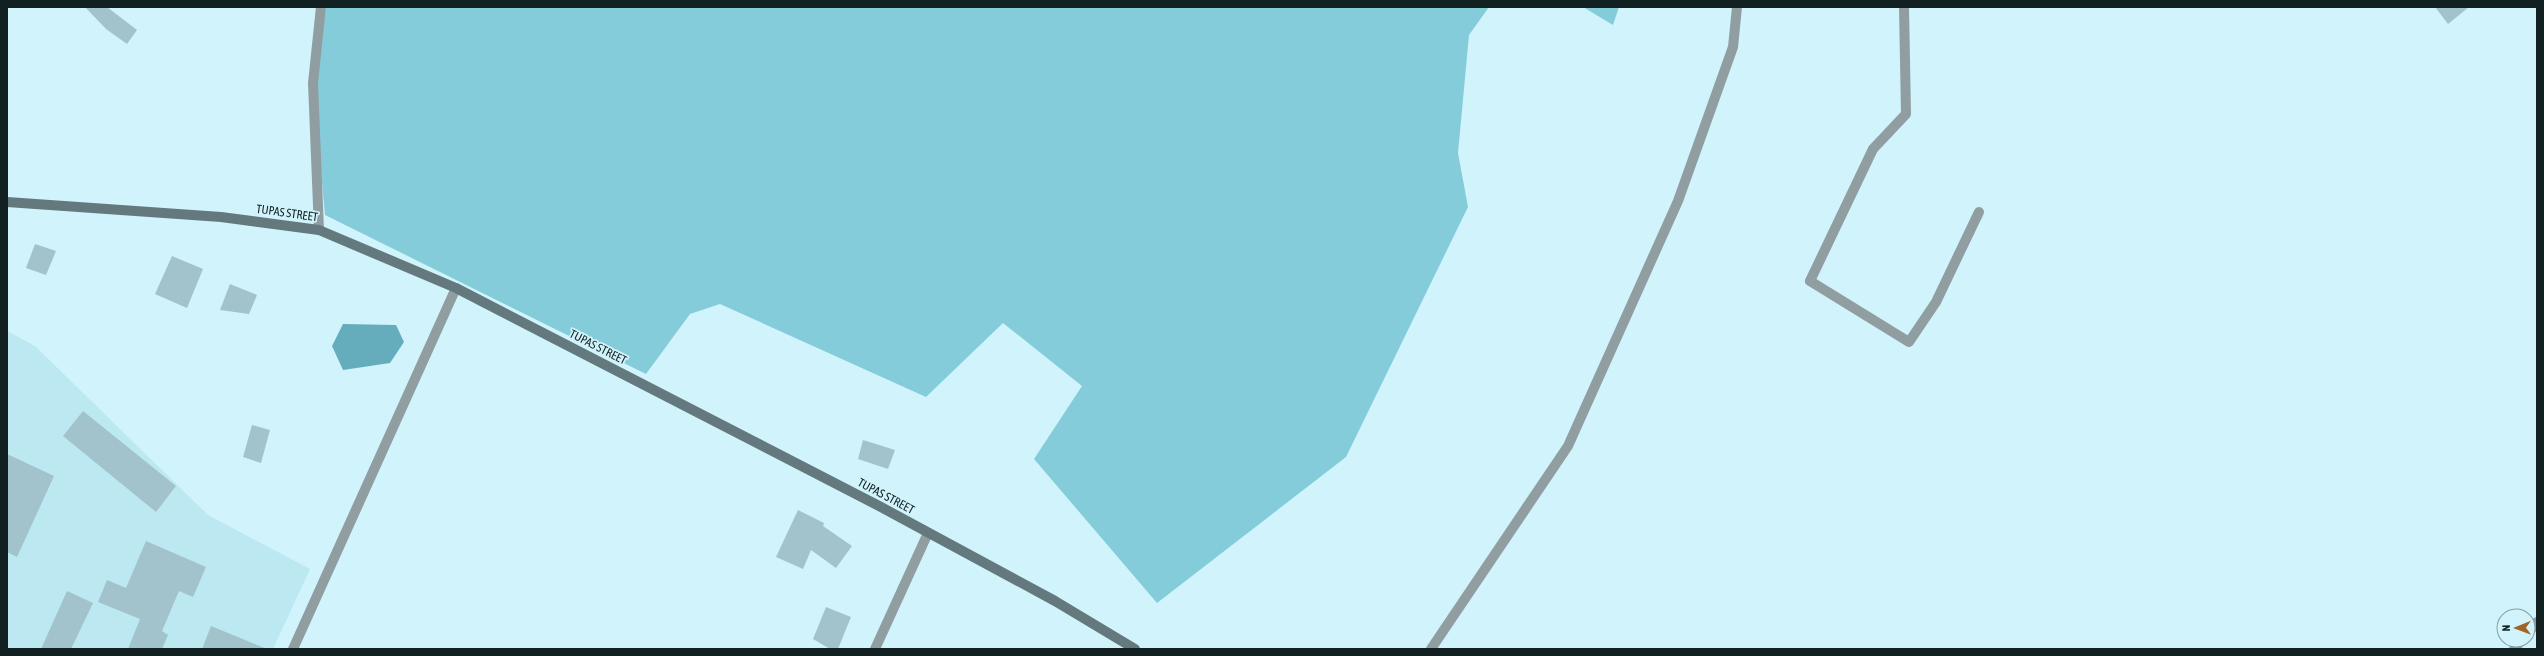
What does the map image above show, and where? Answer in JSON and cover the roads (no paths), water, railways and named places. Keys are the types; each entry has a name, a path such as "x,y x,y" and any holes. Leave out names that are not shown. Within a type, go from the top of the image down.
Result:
{"street":[{"path":"319,230 313,83 321,7"},
{"path":"1432,649 1568,446 1678,201 1733,47 1737,7"},
{"path":"1904,7 1906,114 1873,149 1810,281 1908,342 1936,302 1979,212"},
{"name":"TUPAS STREET","path":"7,202 221,217 319,230 456,288 928,533 1055,602 1135,649"},
{"path":"294,649 456,288"},
{"path":"875,649 928,533"}]}
